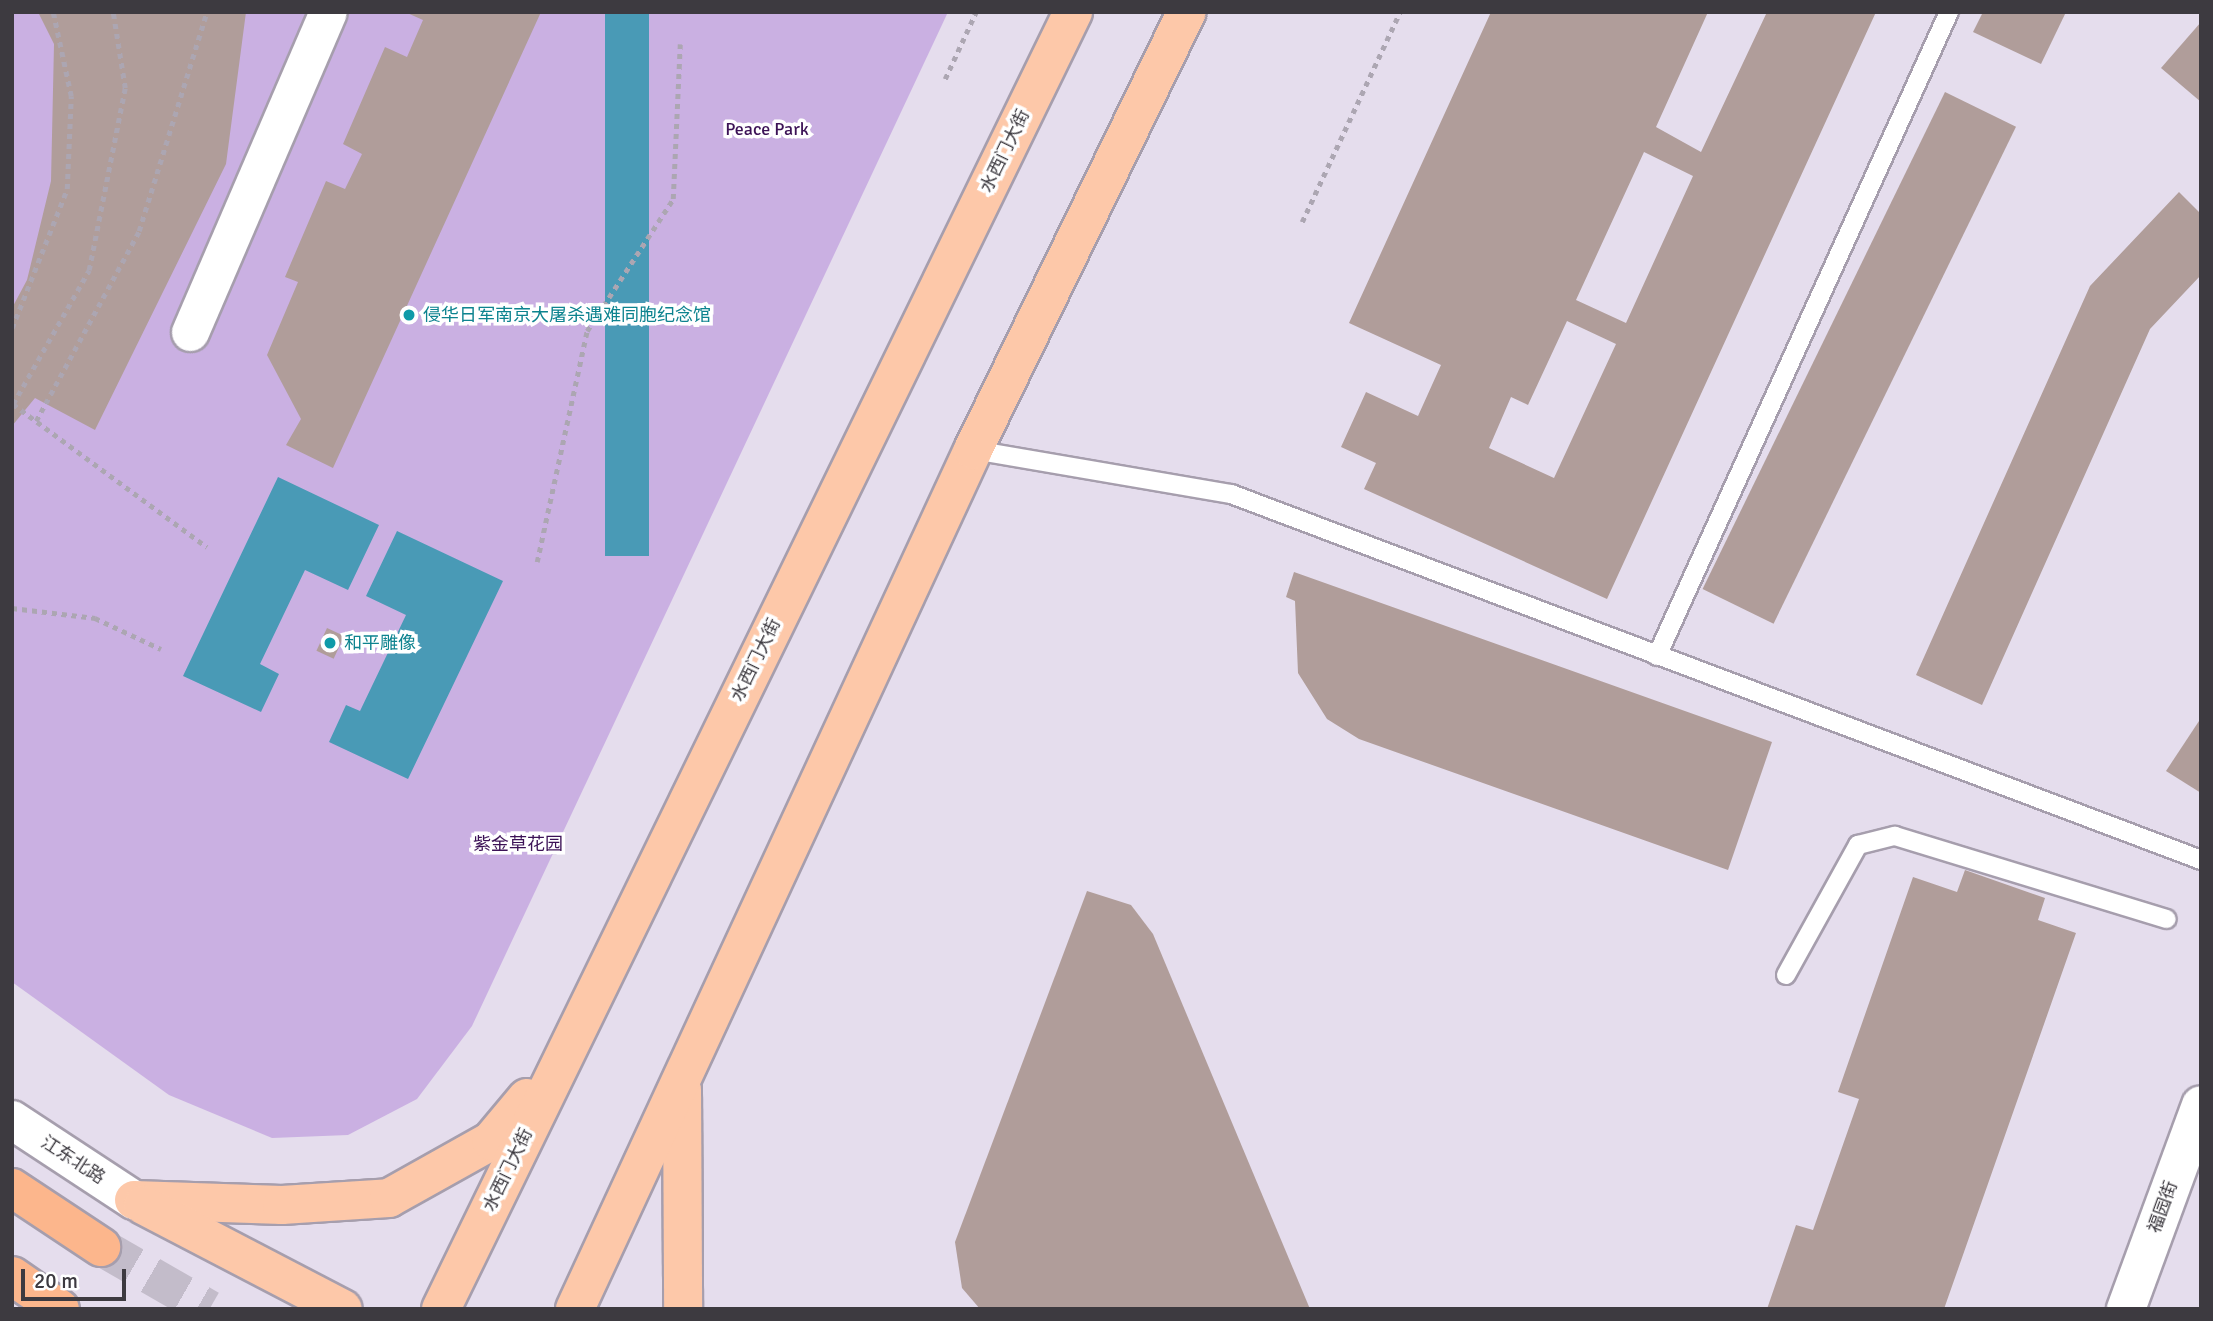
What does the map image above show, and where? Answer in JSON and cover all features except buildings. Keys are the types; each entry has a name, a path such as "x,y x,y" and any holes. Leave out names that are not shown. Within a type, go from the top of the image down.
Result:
{"highway":[{"path":"12,1188 101,1247"},
{"path":"12,1276 60,1309"}],"main road":[{"name":"水西门大街","path":"441,1309 1073,12"},
{"path":"575,1309 973,450 1187,12"},
{"path":"134,1200 282,1205 388,1198 491,1141 560,1061"},
{"path":"682,1075 684,1309"},
{"path":"134,1200 343,1309"},
{"path":"274,1273 309,1309"}],"street":[{"path":"190,332 328,12"},
{"name":"福园街","path":"2126,1309 2201,1105"},
{"name":"江东北路","path":"12,1120 134,1200"}],"lane":[{"path":"1657,656 1772,392 1814,321 1818,295 1949,12"},
{"path":"973,450 1231,494 2201,860"},
{"path":"1786,975 1858,845 1895,836 2167,919"}],"path":[{"path":"12,328 67,189 71,96 54,12"},
{"path":"113,12 125,88 89,270 13,404 207,547"},
{"path":"36,421 139,231 207,12"},
{"path":"945,79 976,12"},
{"path":"1302,222 1401,12"},
{"path":"537,562 587,331 673,198 680,44"},
{"path":"12,608 95,618 160,649"}],"green space":[{"name":"侵华日军南京大屠杀遇难同胞纪念馆","path":"12,12 948,12 472,1026 417,1099 348,1135 272,1138 169,1095 12,982"}],"water":[{"path":"605,12 649,12 649,556 605,556"},
{"path":"278,477 379,525 348,590 305,570 260,664 279,674 261,712 183,676"},
{"path":"397,531 503,581 408,779 329,742 346,705 360,711 406,615 366,596"}],"tunnel":[{"path":"101,1247 209,1309"}],"place":[{"name":"侵华日军南京大屠杀遇难同胞纪念馆","path":"409,315"},
{"name":"和平雕像","path":"330,643"}],"park label":[{"name":"Peace Park","path":"767,129"},
{"name":"紫金草花园","path":"518,844"}]}
